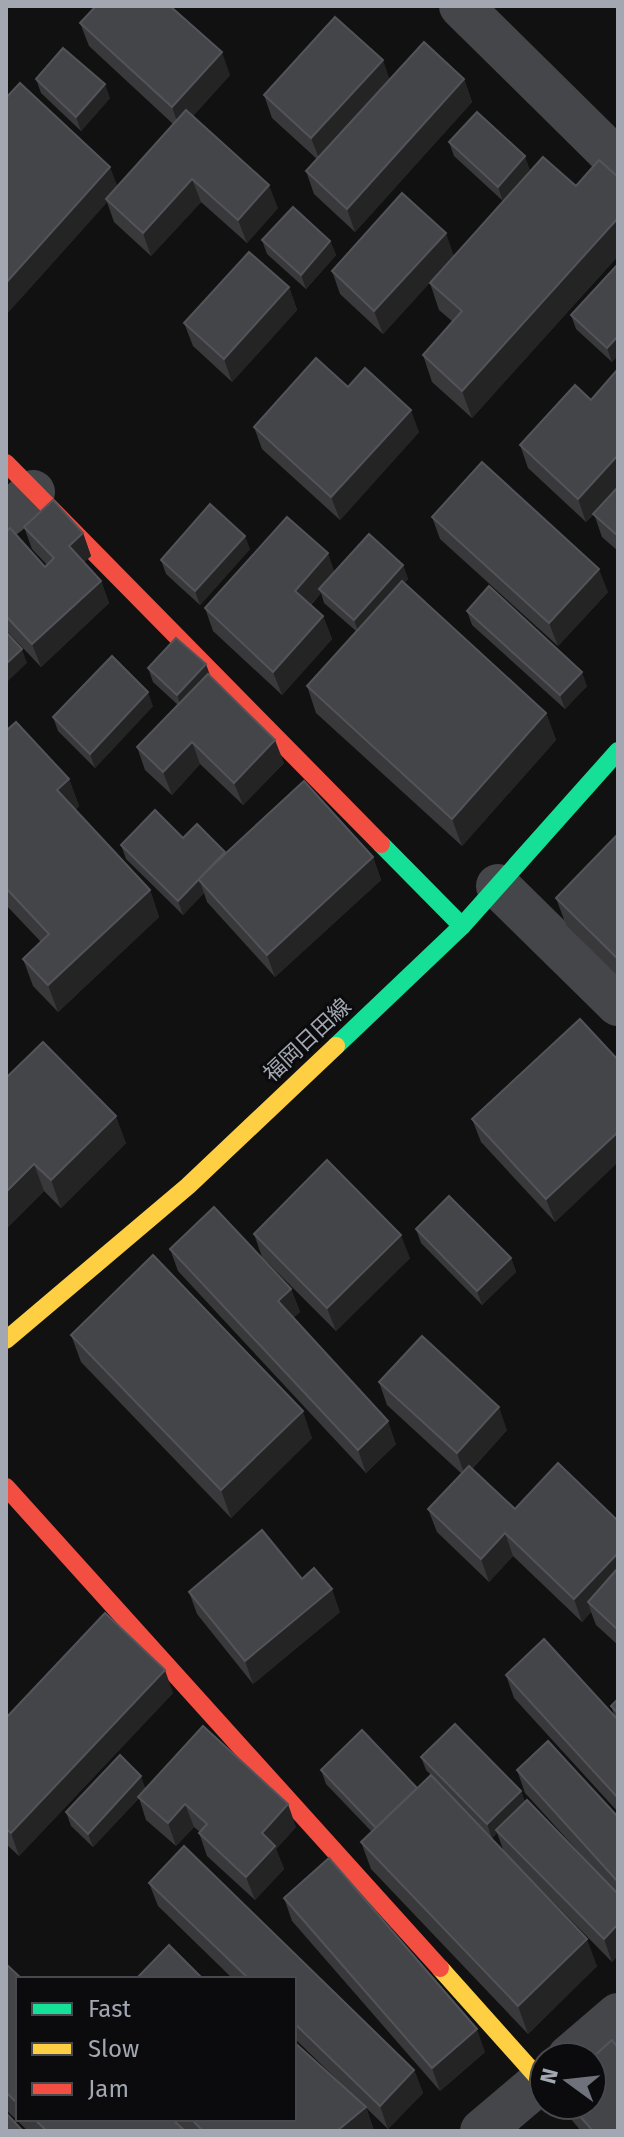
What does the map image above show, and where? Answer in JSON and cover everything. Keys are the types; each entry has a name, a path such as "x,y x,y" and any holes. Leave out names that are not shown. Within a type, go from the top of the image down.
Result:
{"street":[{"path":"461,6 611,138"},
{"path":"15,490 462,926"},
{"name":"福岡日田線","path":"6,1340 188,1186 462,926 618,751"},
{"path":"498,886 618,1004"},
{"path":"6,1487 528,2047"},
{"path":"587,2041 618,2015"},
{"path":"482,2131 528,2092"}],"building":[{"path":"96,6 170,6 222,52 172,107 80,23"},
{"path":"335,17 383,60 311,138 264,95"},
{"path":"424,42 464,79 347,209 306,171"},
{"path":"63,48 105,84 76,117 36,79"},
{"path":"20,83 110,167 6,283 6,98"},
{"path":"186,110 269,185 238,220 192,179 143,233 106,199"},
{"path":"477,112 525,156 498,187 449,142"},
{"path":"543,157 576,186 599,160 618,177 618,218 462,391 423,355 462,311 430,283"},
{"path":"402,193 446,233 374,311 332,271"},
{"path":"293,207 330,241 301,275 262,240"},
{"path":"249,252 289,287 224,359 184,323"},
{"path":"618,264 618,336 607,348 571,315"},
{"path":"316,358 348,387 365,368 411,410 331,497 254,427"},
{"path":"618,369 618,455 578,499 520,445 575,385 591,400"},
{"path":"482,462 599,569 549,623 432,517"},
{"path":"618,487 618,536 593,514"},
{"path":"53,500 83,533 69,546 101,581 32,644 6,616 6,532 10,528 45,567 54,558 24,527"},
{"path":"210,504 245,536 195,591 161,560"},
{"path":"287,517 328,553 295,591 323,616 273,672 205,608"},
{"path":"369,534 403,565 354,620 319,589"},
{"path":"402,581 546,713 452,819 307,686"},
{"path":"489,586 582,672 560,695 467,611"},
{"path":"6,632 22,649 6,664"},
{"path":"176,638 206,664 177,695 148,668"},
{"path":"112,656 148,692 90,754 53,717"},
{"path":"208,674 275,740 234,783 192,742 163,772 137,747"},
{"path":"16,722 69,779 57,790 150,890 48,985 23,959 49,934 6,888 6,731"},
{"path":"304,781 373,857 267,955 198,879"},
{"path":"155,810 183,838 197,824 225,852 178,901 121,845"},
{"path":"618,834 618,959 556,898"},
{"path":"580,1019 618,1060 618,1132 546,1199 472,1119"},
{"path":"43,1042 116,1116 51,1180 34,1164 6,1192 6,1078"},
{"path":"327,1160 401,1235 327,1308 254,1234"},
{"path":"449,1196 511,1258 477,1291 416,1229"},
{"path":"214,1207 291,1289 278,1301 388,1421 358,1450 170,1249"},
{"path":"153,1255 303,1411 221,1490 71,1335"},
{"path":"422,1336 499,1407 457,1453 379,1382"},
{"path":"558,1463 618,1521 618,1553 574,1599 505,1533 481,1559 428,1509 469,1466 515,1509"},
{"path":"262,1530 302,1579 314,1568 332,1589 245,1661 189,1592"},
{"path":"618,1568 618,1630 588,1602"},
{"path":"105,1613 165,1670 11,1833 6,1829 6,1718"},
{"path":"544,1639 618,1720 618,1798 506,1675"},
{"path":"618,1699 618,1713 611,1706"},
{"path":"455,1724 521,1791 487,1824 421,1757"},
{"path":"203,1726 288,1804 262,1833 275,1846 246,1877 199,1833 207,1824 185,1804 168,1823 138,1797"},
{"path":"362,1730 417,1788 376,1828 321,1770"},
{"path":"548,1741 618,1817 618,1882 517,1770"},
{"path":"120,1755 141,1776 88,1834 66,1812"},
{"path":"431,1775 587,1939 518,2006 361,1842"},
{"path":"527,1800 618,1894 618,1924 604,1939 496,1830"},
{"path":"184,1846 414,2070 380,2106 296,2025 296,1977 247,1977 149,1883"},
{"path":"329,1858 477,2029 432,2068 284,1898"},
{"path":"169,1945 201,1977 138,1977"},
{"path":"6,1964 20,1977 16,1977 16,2102 6,2092"},
{"path":"612,2040 618,2048 618,2131 593,2131 584,2121 608,2121 608,2044"},
{"path":"296,2044 366,2107 337,2131 203,2131 193,2121 296,2121"},
{"path":"6,2113 23,2131 6,2131"},
{"path":"36,2121 174,2121 185,2131 47,2131"}],"traffic: fast":[{"path":"336,1046 462,926 618,751"},
{"path":"381,844 462,926"}],"traffic: slow":[{"path":"6,1340 188,1186 336,1046"},
{"path":"440,1968 528,2066"}],"traffic: jam":[{"path":"6,463 381,844"},
{"path":"6,1487 440,1968"}]}
